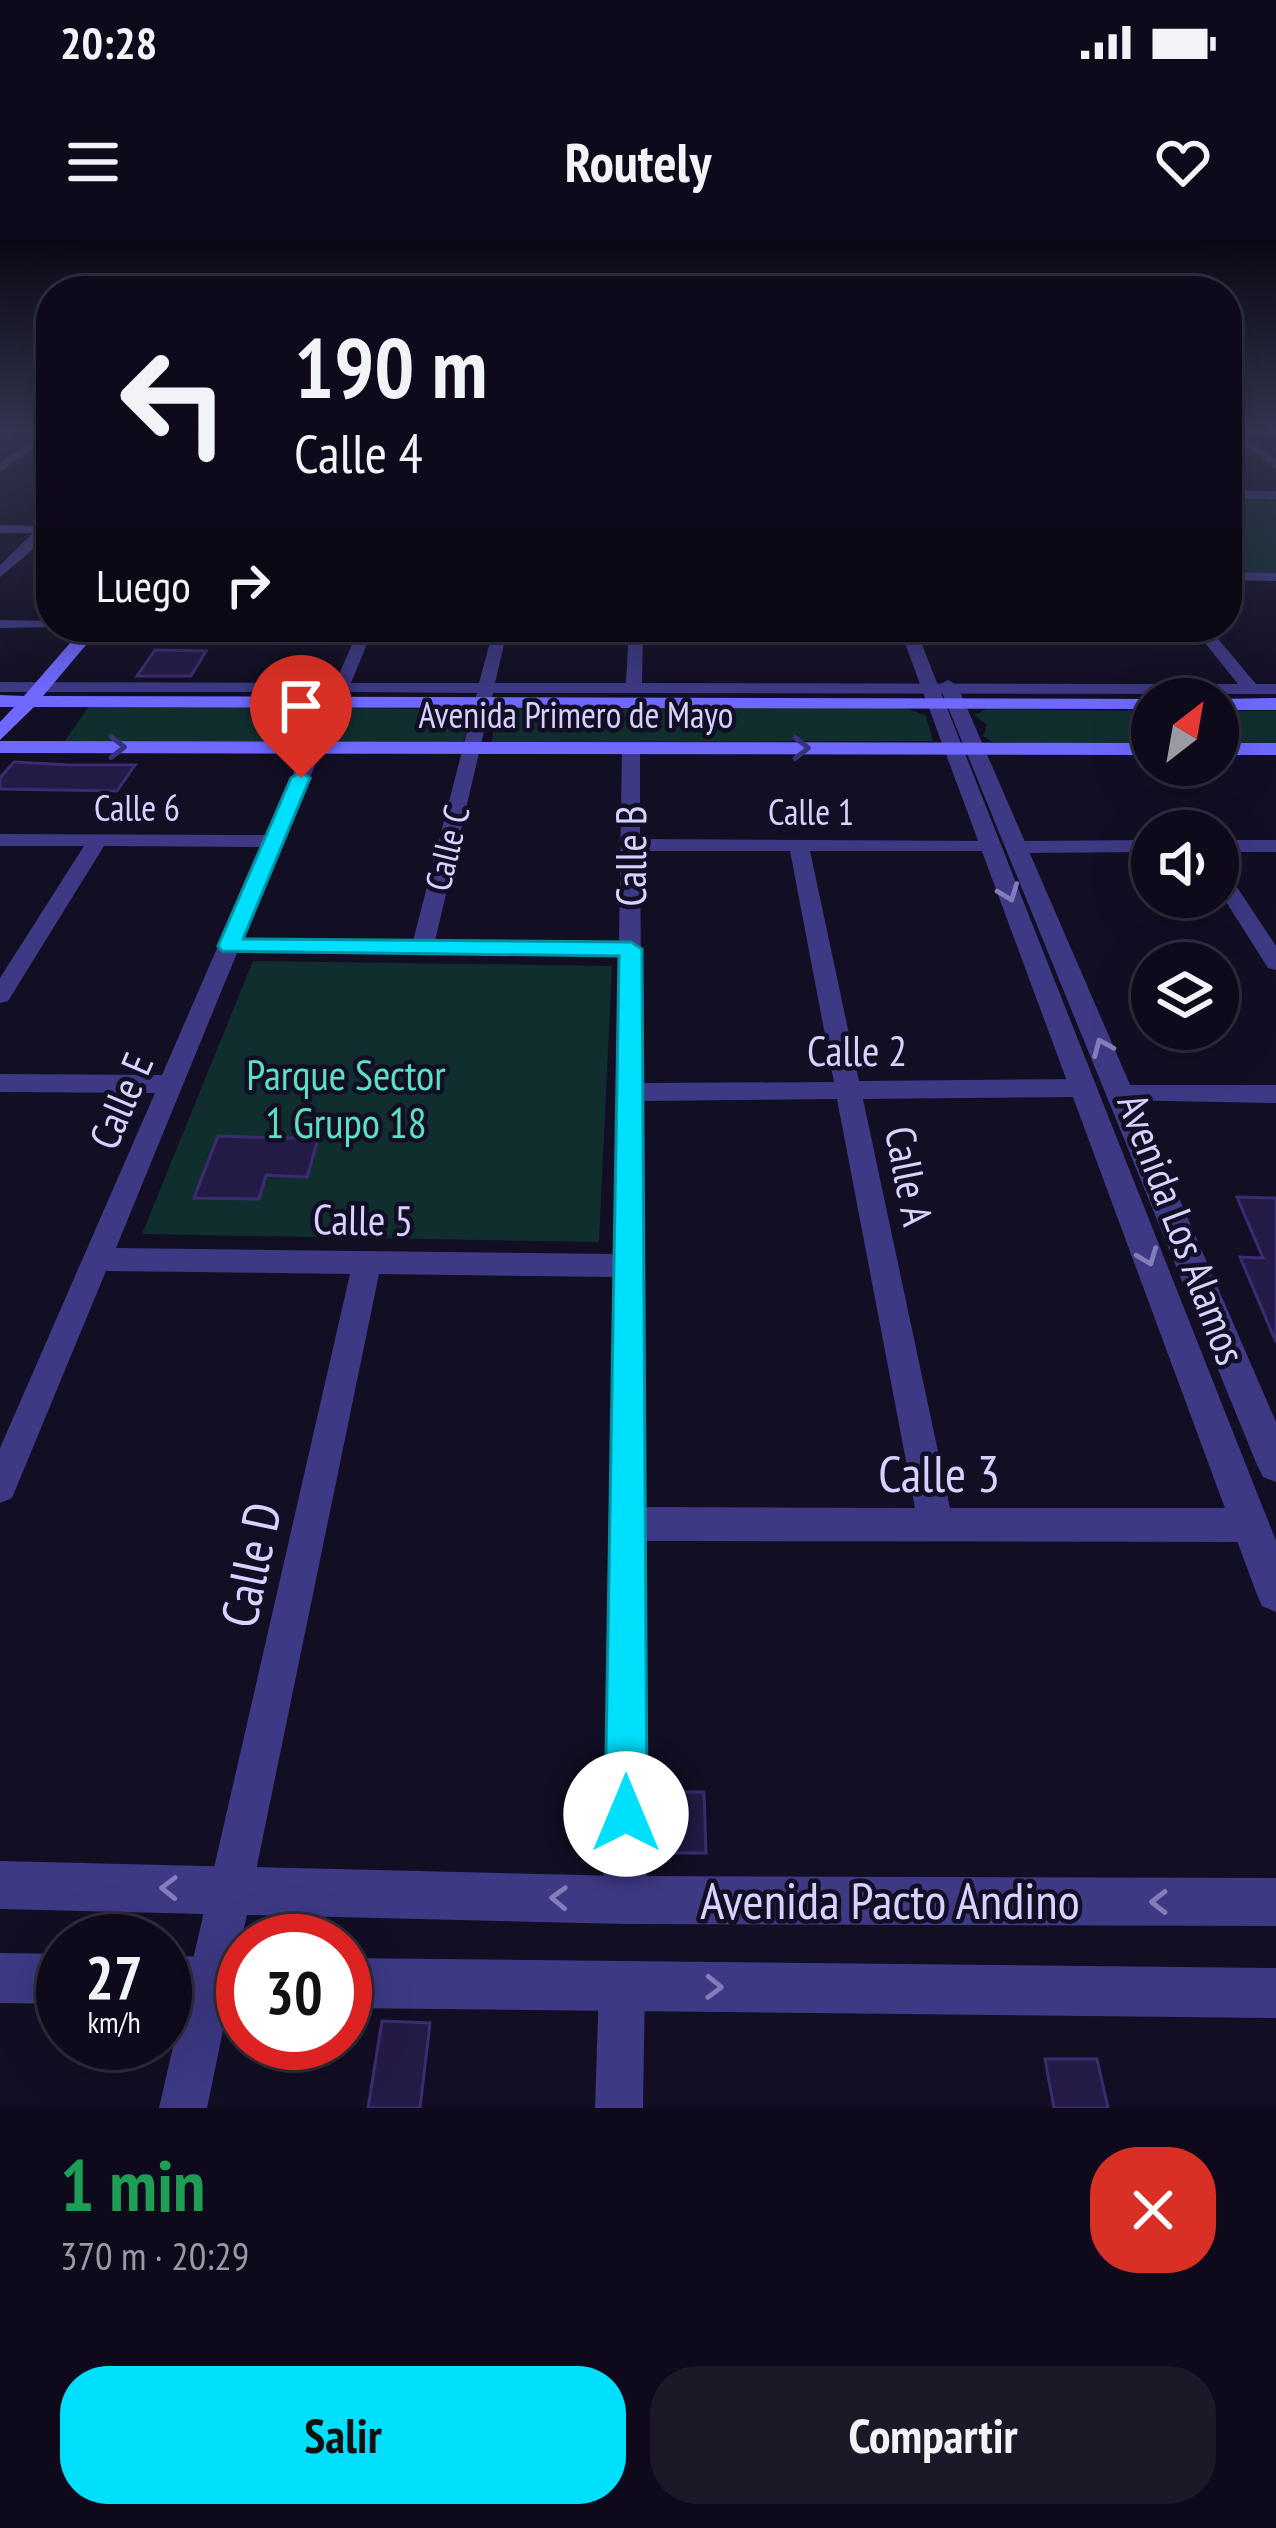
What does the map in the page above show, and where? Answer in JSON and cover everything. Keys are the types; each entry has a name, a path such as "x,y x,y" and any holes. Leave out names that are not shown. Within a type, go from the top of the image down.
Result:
{"main road":[{"path":"0,734 15,697 61,642"},
{"path":"15,697 76,642"},
{"name":"Avenida Primero de Mayo","path":"15,697 339,693 943,696 1131,702"},
{"path":"1239,704 1276,704"},
{"name":"Avenida Primero de Mayo","path":"0,747 1131,749"},
{"path":"1239,749 1276,749"}],"street":[{"path":"0,530 36,529"},
{"path":"0,573 36,540"},
{"path":"1242,576 1276,577"},
{"path":"0,624 36,625"},
{"path":"339,693 361,642"},
{"path":"485,694 497,642"},
{"path":"634,688 636,642"},
{"name":"Avenida Los Alamos","path":"915,642 1121,1094 1276,1465"},
{"name":"Avenida Los Alamos","path":"927,642 943,696"},
{"path":"1212,642 1251,689"},
{"name":"Avenida Primero de Mayo","path":"485,694 634,688 943,696 1276,689"},
{"name":"Calle C","path":"422,948 485,694"},
{"name":"Calle E","path":"0,1487 314,746"},
{"name":"Calle B","path":"625,1900 632,748"},
{"name":"Calle 6","path":"0,840 274,841"},
{"path":"0,996 98,840"},
{"name":"Calle 1","path":"631,845 1005,846"},
{"name":"Calle A","path":"799,845 936,1525"},
{"path":"1005,846 1131,846"},
{"name":"Avenida Los Alamos","path":"1005,846 1084,1088 1276,1592"},
{"path":"1239,846 1276,846"},
{"path":"1239,906 1276,964"},
{"path":"230,946 631,949"},
{"path":"0,1083 171,1084"},
{"name":"Calle 2","path":"630,1092 1084,1088"},
{"path":"1121,1094 1276,1094"},
{"name":"Calle 5","path":"97,1259 628,1265"},
{"name":"Calle D","path":"233,1889 367,1262"},
{"name":"Calle 3","path":"627,1524 1250,1525"},
{"name":"Avenida Pacto Andino","path":"0,1886 625,1900 1276,1902"},
{"path":"182,2108 206,1981 233,1889"},
{"path":"0,1978 36,1979"},
{"name":"Avenida Pacto Andino","path":"372,1983 1276,1993"},
{"path":"619,2108 622,1986"}],"green space":[{"path":"1242,518 1276,518 1276,573 1242,573"},
{"path":"89,706 454,709 472,713 463,743 64,742"},
{"path":"903,707 926,716 933,741 492,742 495,712 501,709"},
{"path":"987,709 1131,711 1131,745 992,742 983,736 987,725 974,715"},
{"path":"1239,711 1276,711 1276,746 1239,745"},
{"name":"Parque Sector 1 Grupo 18","path":"253,961 612,966 599,1242 142,1234"}],"building":[{"path":"155,650 206,651 191,676 137,676"},
{"path":"14,762 135,765 117,791 0,789 0,778"},
{"path":"218,1136 318,1139 307,1177 266,1175 259,1199 194,1198"},
{"path":"1237,1197 1276,1198 1276,1342 1240,1257 1263,1258"},
{"path":"651,1792 704,1792 706,1853 651,1853"},
{"path":"382,2021 430,2023 420,2108 368,2108"},
{"path":"1045,2059 1097,2059 1108,2108 1054,2108"}],"route":[{"path":"301,778 230,946 631,949 626,1814"}]}
